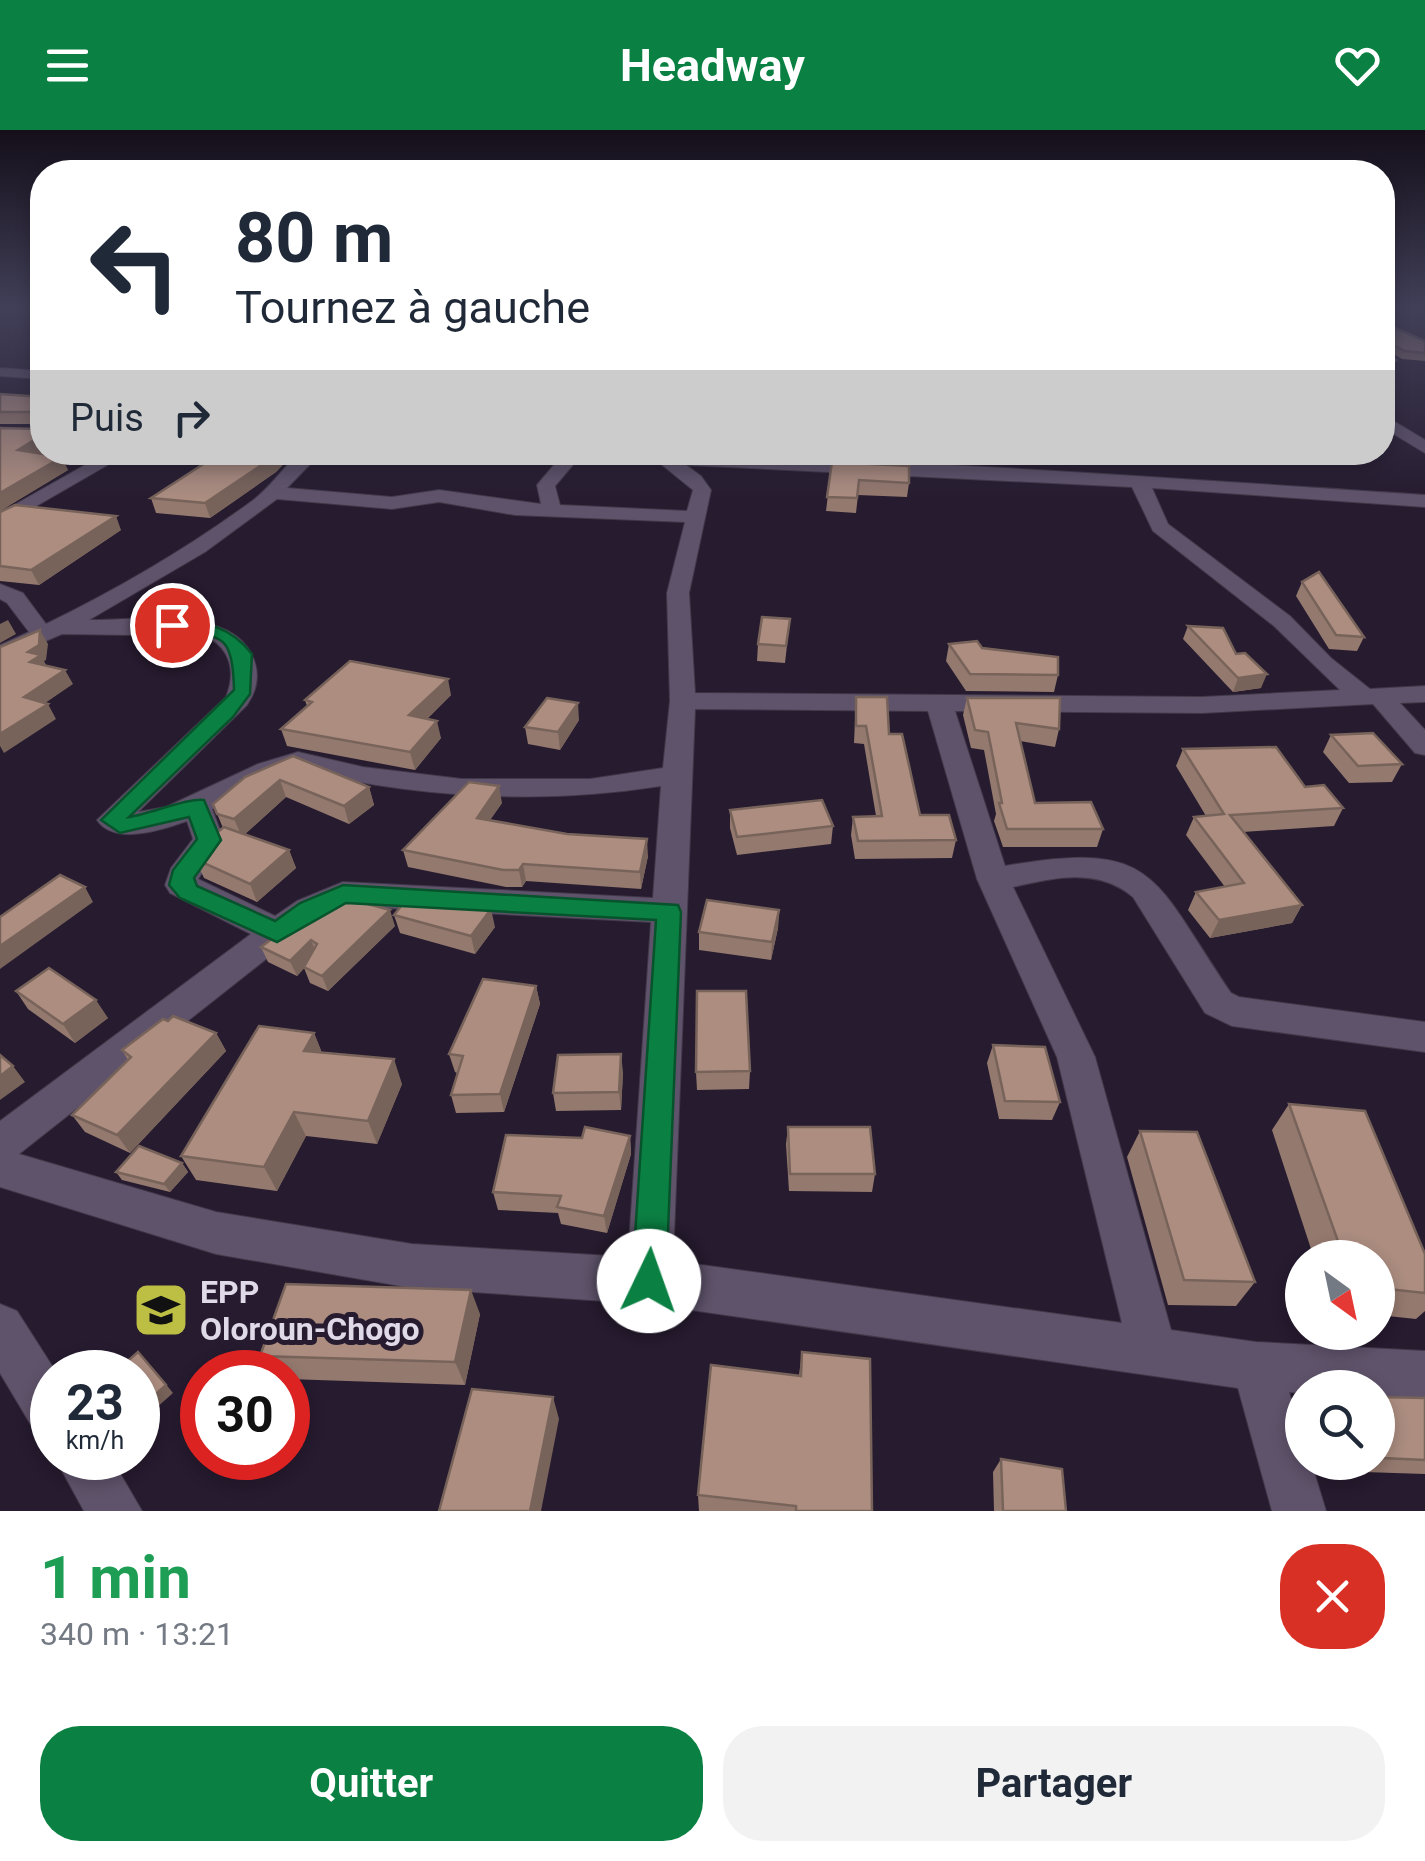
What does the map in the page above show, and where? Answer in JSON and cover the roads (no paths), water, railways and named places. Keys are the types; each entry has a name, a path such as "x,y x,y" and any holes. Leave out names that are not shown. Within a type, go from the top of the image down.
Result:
{"street":[{"path":"0,372 30,373"},
{"path":"1395,428 1425,448"},
{"path":"0,521 99,465"},
{"path":"0,654 52,631 181,557 274,492 297,465"},
{"path":"552,510 546,485 563,465"},
{"path":"649,1281 683,701 678,593 702,490 678,465"},
{"path":"839,465 1425,501"},
{"path":"1062,465 1068,477"},
{"path":"1140,482 1160,526 1282,621 1322,663 1372,697 1425,747"},
{"path":"274,492 392,503 439,496 515,509 693,517"},
{"path":"1399,500 1425,518"},
{"path":"0,591 15,598 52,631 210,629 228,637 242,654 244,690 238,700 112,820 120,825 173,816 268,770 298,761 362,776 462,788 590,788 676,775"},
{"path":"683,701 1202,705 1425,694"},
{"path":"939,704 993,879 1076,1057 1153,1352"},
{"path":"196,805 209,840 182,876 181,885 277,932"},
{"path":"993,879 1072,867 1115,868 1133,876 1144,889 1218,1002 1232,1011 1425,1037"},
{"path":"0,1145 277,932 309,909 343,894 669,912"},
{"path":"0,1168 236,1237 412,1266 649,1281 1256,1366 1425,1376"},
{"path":"0,1328 30,1376"},
{"path":"1256,1366 1298,1511"},
{"path":"95,1480 114,1511"}],"place":[{"name":"EPP Oloroun-Chogo","path":"161,1310"}]}
